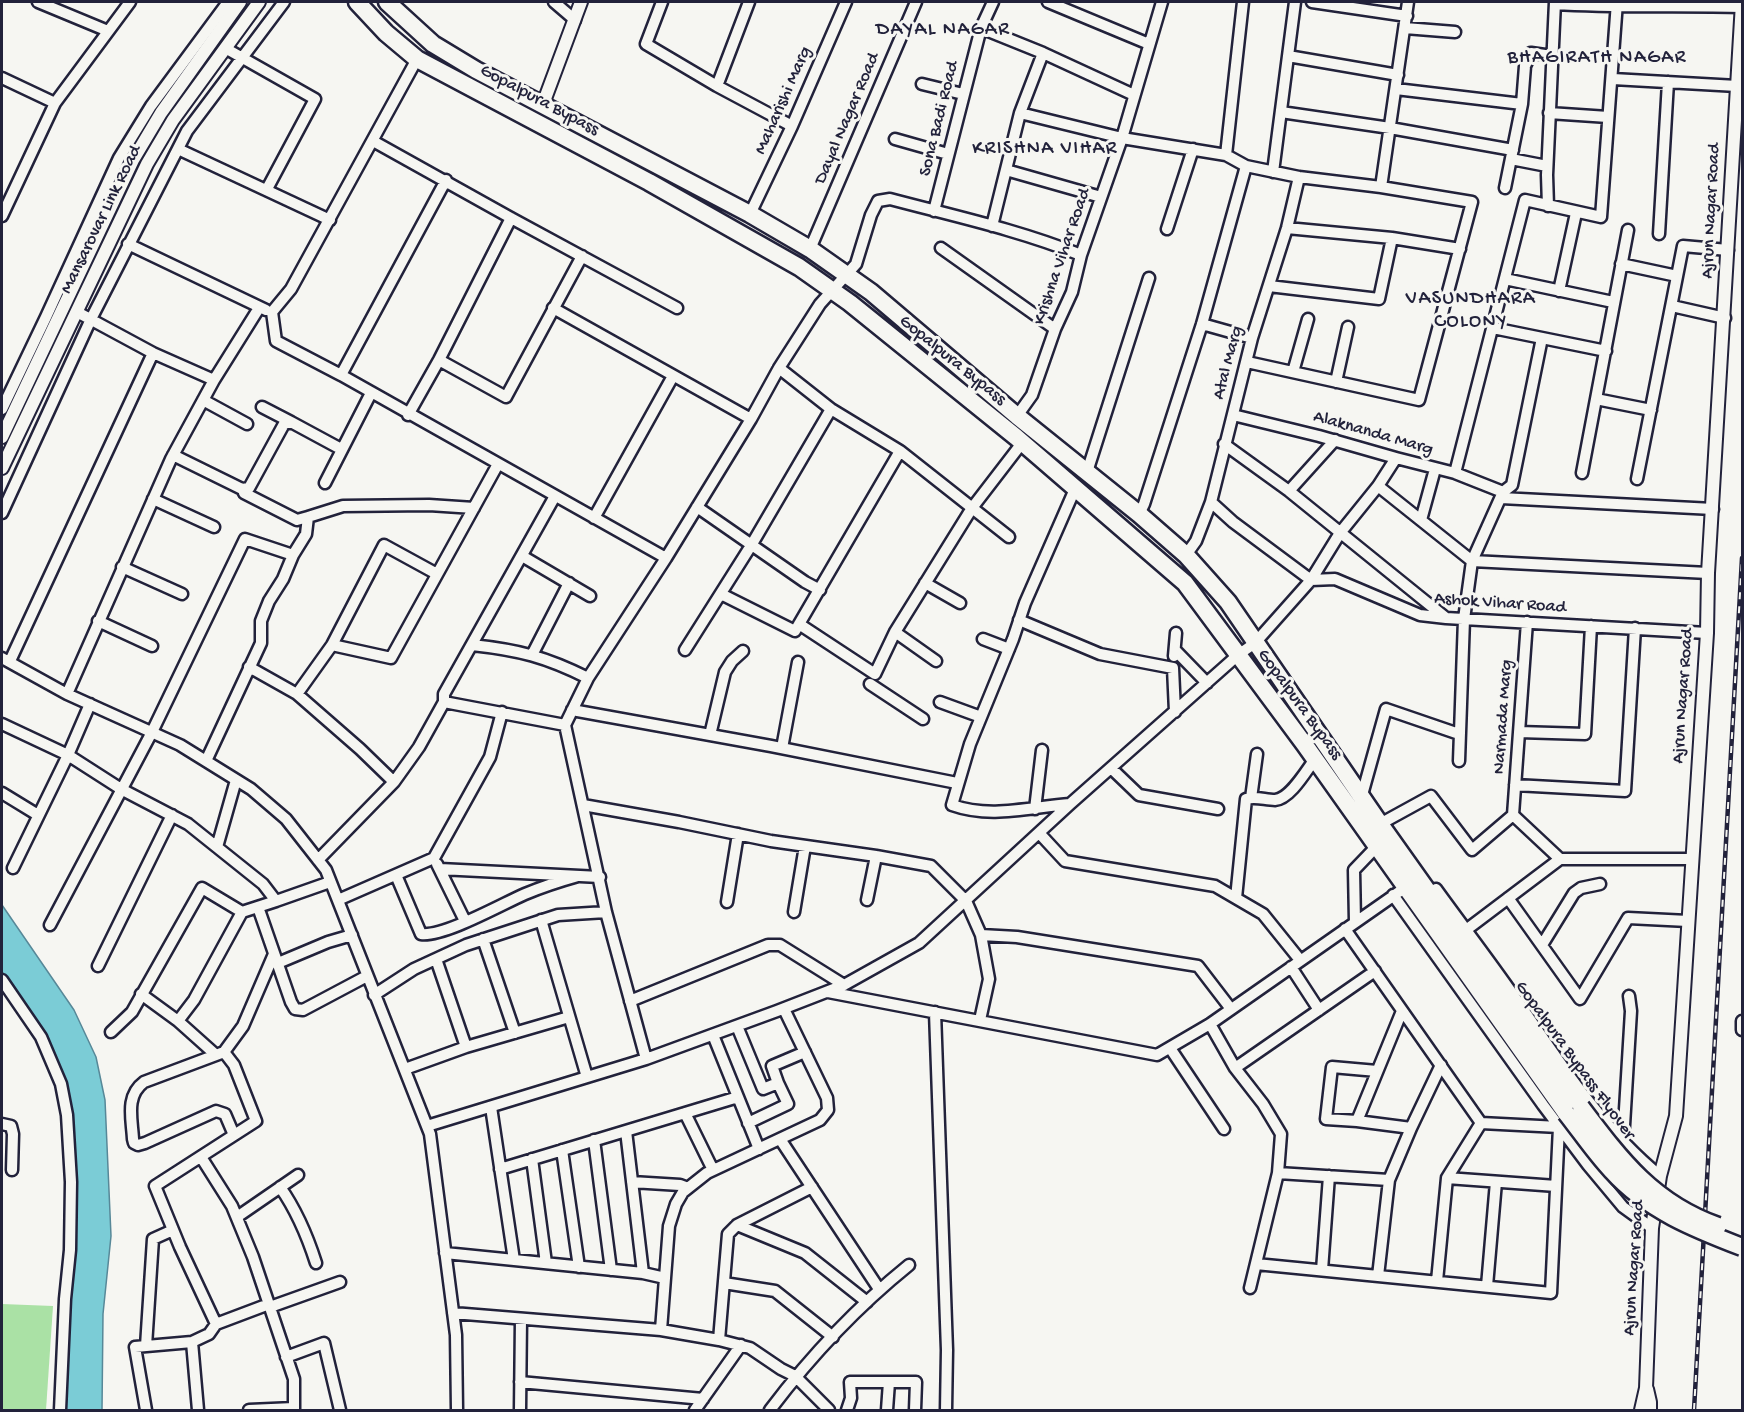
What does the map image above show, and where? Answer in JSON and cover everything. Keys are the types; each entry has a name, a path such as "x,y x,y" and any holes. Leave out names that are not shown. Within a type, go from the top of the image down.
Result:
{"main road":[{"name":"Gopalpura Bypass","path":"357,2 386,33 417,59 650,182 799,267 850,303 1022,443 1185,583 1377,846 1399,891"},
{"name":"Gopalpura Bypass","path":"387,2 433,44 476,70 750,214 810,249 871,292 1017,416 1138,514 1186,555 1228,602 1412,867"},
{"name":"Gopalpura Bypass Flyover","path":"1412,867 1616,1153 1648,1187 1679,1208 1711,1224 1743,1235"},
{"name":"Gopalpura Bypass Flyover","path":"1399,891 1417,903 1566,1113 1612,1172 1642,1198 1675,1220 1743,1247"}],"street":[{"path":"38,2 108,31"},
{"path":"2,216 55,103 130,2"},
{"path":"187,131 156,109 228,2"},
{"name":"Mansarovar Link Road","path":"2,438 51,320 133,160 156,109 240,2"},
{"name":"Mansarovar Link Road","path":"2,468 147,164 173,120 259,2"},
{"path":"2,513 91,319 187,131 284,2"},
{"path":"554,2 575,20"},
{"path":"543,104 581,2"},
{"path":"662,2 646,44 717,86 792,126"},
{"path":"717,86 749,2"},
{"name":"Maharishi Marg","path":"750,214 792,126 846,2"},
{"name":"Dayal Nagar Road","path":"810,249 916,2"},
{"name":"Sona Badi Road","path":"934,211 981,28 993,2"},
{"path":"1048,2 1149,44"},
{"name":"Krishna Vihar Road","path":"1017,416 1032,395 1055,328 1072,292 1081,255 1122,138 1162,2"},
{"path":"1226,155 1243,2"},
{"path":"1273,172 1295,2"},
{"path":"1312,2 1407,16"},
{"path":"1381,187 1408,2"},
{"path":"1548,206 1547,166 1555,3 1742,5"},
{"path":"1455,473 1525,200 1601,217 1617,4"},
{"name":"Ajrun Nagar Road","path":"1641,1410 1646,1388 1652,1228 1660,1176 1676,1116 1707,633 1708,573 1742,5"},
{"path":"981,28 1043,53 1134,95"},
{"path":"1405,28 1455,32"},
{"path":"225,48 315,99 267,189"},
{"path":"992,226 1020,113 1043,53"},
{"path":"1505,188 1522,104 1525,66 1531,53 1552,56"},
{"path":"1288,56 1398,75"},
{"path":"417,59 291,289 272,312 276,341 341,375 408,415 666,558"},
{"path":"2,78 55,103"},
{"path":"1613,79 1737,86"},
{"path":"1659,234 1668,82"},
{"path":"922,84 963,94"},
{"path":"1396,89 1522,104"},
{"path":"1281,112 1390,128 1512,154 1547,166"},
{"path":"1020,113 1122,138 1226,155 1246,166 1273,172 1472,202 1419,400 1247,362"},
{"path":"1549,113 1608,117"},
{"path":"895,139 948,154"},
{"path":"374,141 677,308"},
{"path":"178,149 330,220"},
{"path":"1167,229 1193,149"},
{"path":"1138,514 1144,504 1202,324 1246,166"},
{"path":"1006,170 1101,197"},
{"name":"Atal Marg","path":"1186,555 1196,541 1211,502 1252,338 1287,228 1299,177"},
{"path":"341,375 446,180"},
{"path":"646,1059 606,912 565,725 588,678 666,558 779,368 820,304 856,264 871,215 878,201 890,199 1040,238 1081,255"},
{"path":"1559,291 1576,213"},
{"path":"408,415 439,360 511,218"},
{"path":"1287,228 1392,238 1460,249"},
{"path":"1582,472 1628,230"},
{"path":"1269,286 1379,299 1392,238"},
{"path":"128,244 259,308 272,312"},
{"path":"1637,479 1683,246 1728,250"},
{"path":"941,248 1055,328"},
{"path":"439,360 506,397 582,256"},
{"path":"1621,264 1677,276"},
{"path":"1087,472 1149,278"},
{"path":"1505,279 1614,302"},
{"path":"1672,306 1725,318"},
{"path":"67,694 173,455 214,380 259,308"},
{"path":"553,308 750,419"},
{"path":"77,312 153,353 214,380"},
{"path":"1293,372 1308,319"},
{"path":"2,410 51,320"},
{"path":"1202,324 1252,338"},
{"path":"1336,382 1348,327"},
{"path":"1493,328 1606,351"},
{"path":"1458,761 1464,619 1472,561 1502,495 1512,485 1542,338"},
{"path":"153,353 6,659 67,694 180,745 251,789 286,819 326,870 430,1134 456,1335 458,1410"},
{"path":"779,368 831,409 900,451 1010,537"},
{"path":"594,518 673,376"},
{"path":"325,483 371,393"},
{"path":"1596,399 1651,410"},
{"path":"203,400 247,423"},
{"path":"262,407 341,449"},
{"path":"685,650 752,544 831,409"},
{"name":"Alaknanda Marg","path":"1233,415 1455,473 1502,495 1713,508"},
{"path":"173,455 242,489 249,488 284,424 291,422"},
{"path":"1289,491 1335,440"},
{"path":"870,683 895,632 972,508 1022,443"},
{"path":"1224,444 1289,491 1446,618"},
{"path":"721,594 795,631 900,451"},
{"path":"427,1126 646,1059 713,1035 844,985 919,944 1070,804 1238,655 1255,643 1311,580 1340,533 1378,486 1396,458"},
{"path":"332,645 391,658 498,464"},
{"path":"1421,520 1435,469"},
{"path":"1378,486 1472,561 1708,573"},
{"path":"1070,804 1014,812 968,811 952,805 957,783 981,717 1074,489"},
{"path":"244,493 297,520 343,506 429,505 474,508"},
{"path":"318,860 394,782 419,747 444,702 444,694 555,496"},
{"path":"153,499 214,527"},
{"path":"1211,502 1233,522 1311,580"},
{"path":"697,507 820,590"},
{"path":"206,761 261,643 261,621 269,601 306,534 308,517"},
{"path":"50,926 152,732 245,539 293,555"},
{"path":"297,694 332,645 384,545 437,574"},
{"path":"522,556 590,596"},
{"path":"122,567 182,594"},
{"name":"Ashok Vihar Road","path":"1311,580 1335,579 1420,615 1707,633"},
{"path":"532,655 569,583"},
{"path":"925,583 960,603"},
{"path":"1019,620 1100,654 1173,668"},
{"path":"99,621 152,646"},
{"name":"Narmada Marg","path":"1513,814 1527,622"},
{"path":"799,624 870,683 922,719"},
{"path":"1519,732 1585,734 1590,626"},
{"path":"1515,785 1625,791 1635,628"},
{"path":"895,632 936,661"},
{"path":"1175,712 1173,668 1176,633"},
{"path":"983,639 1009,649"},
{"path":"472,645 511,649 556,662 588,678"},
{"path":"1174,650 1207,683"},
{"path":"710,735 725,672 732,661 743,651"},
{"path":"782,748 798,662"},
{"path":"249,667 297,694 394,782"},
{"path":"444,702 565,725"},
{"path":"940,702 981,717"},
{"path":"13,868 90,704"},
{"path":"1362,795 1386,709 1459,734"},
{"path":"572,710 957,783"},
{"path":"338,900 435,858 490,757 502,712"},
{"path":"2,724 68,755 121,789 188,824 263,884 276,901"},
{"path":"1035,809 1042,750"},
{"path":"1251,798 1257,754"},
{"path":"1236,898 1246,799 1278,800 1286,797 1315,759"},
{"path":"1112,769 1139,795 1218,809"},
{"path":"217,847 236,780"},
{"path":"2,793 38,815"},
{"path":"1380,824 1431,796 1472,850 1513,814 1560,859"},
{"path":"582,805 806,846 931,866 966,901 981,935 989,979 980,1020"},
{"path":"98,966 172,815"},
{"path":"726,902 738,834"},
{"path":"1040,834 1065,861 1215,886 1263,914 1296,964 1319,1010"},
{"path":"794,912 806,846"},
{"path":"1354,922 1354,870 1377,846"},
{"path":"867,900 876,856"},
{"path":"435,858 465,921"},
{"path":"1466,930 1560,859 1692,859"},
{"path":"1412,867 1431,882 1580,1091 1610,1129 1660,1176"},
{"path":"440,869 578,876 600,881"},
{"path":"396,875 421,934 431,934 536,889 578,876"},
{"path":"178,1021 194,1000 242,912 330,882"},
{"path":"1542,945 1574,893 1581,888 1600,884"},
{"path":"111,1032 132,1012 202,888 242,912"},
{"path":"827,992 1157,1055 1210,1024 1399,891 1559,1127 1623,1207 1652,1228"},
{"path":"1508,898 1580,999 1628,918 1688,921"},
{"path":"258,907 295,1009 300,1011 367,976"},
{"path":"374,995 414,969 483,939 558,915 606,912"},
{"path":"541,920 587,1077"},
{"path":"1345,929 1481,1123"},
{"path":"234,1135 225,1114 216,1111 138,1145 133,1139 131,1102 137,1087 144,1082 220,1054 243,1026 276,958 352,935"},
{"path":"981,935 1017,937 1198,966 1231,1009"},
{"path":"483,939 515,1033"},
{"path":"630,1001 768,945 780,945 844,985"},
{"path":"436,959 466,1047"},
{"path":"1234,1068 1374,971"},
{"path":"2,980 40,1037 61,1084 67,1115 71,1182 70,1250 65,1299 60,1410"},
{"path":"141,994 234,1065 256,1121 155,1186 216,1324"},
{"path":"1623,1142 1631,1011 1629,996"},
{"path":"661,1330 669,1226 676,1204 683,1192 713,1170 820,1120 828,1110 827,1098 784,1008"},
{"path":"1357,1121 1402,1011"},
{"path":"935,1012 947,1350 946,1410"},
{"path":"405,1069 466,1047 569,1017"},
{"path":"1743,1021 1743,1030"},
{"path":"1210,1024 1234,1068 1263,1104 1281,1134 1278,1173 1250,1288"},
{"path":"737,1026 762,1089 778,1083"},
{"path":"713,1035 759,1149"},
{"path":"1170,1048 1224,1129"},
{"path":"748,1123 788,1104 772,1066 805,1052"},
{"path":"1378,1276 1389,1180 1441,1065"},
{"path":"1377,1071 1332,1067 1326,1119 1411,1128"},
{"path":"500,1169 738,1097"},
{"path":"491,1107 514,1260"},
{"path":"686,1113 713,1170"},
{"path":"1481,1123 1559,1127"},
{"path":"1437,1281 1447,1178 1481,1123"},
{"path":"2,1124 11,1126 13,1134 12,1170"},
{"path":"1256,1264 1551,1293 1559,1127"},
{"path":"626,1131 642,1273"},
{"path":"780,1139 879,1289"},
{"path":"594,1140 611,1270"},
{"path":"562,1150 579,1267"},
{"path":"201,1157 237,1217 294,1379 294,1409 249,1410"},
{"path":"532,1159 546,1263"},
{"path":"1278,1173 1389,1180"},
{"path":"237,1217 298,1175"},
{"path":"1322,1270 1329,1176"},
{"path":"1447,1178 1556,1186"},
{"path":"632,1182 680,1185 688,1188"},
{"path":"1487,1286 1496,1182"},
{"path":"280,1187 304,1227 316,1263"},
{"path":"719,1340 728,1234 737,1225 812,1187"},
{"path":"737,1225 805,1253 867,1302"},
{"path":"146,1346 153,1239 173,1230"},
{"path":"445,1253 642,1273 665,1278"},
{"path":"770,1410 795,1376 833,1336 879,1289 909,1265"},
{"path":"146,1410 135,1347 192,1342 209,1334 216,1324 340,1282"},
{"path":"724,1283 775,1291 833,1336"},
{"path":"453,1313 661,1330 741,1345 750,1348 795,1376 829,1410"},
{"path":"520,1319 520,1410"},
{"path":"192,1342 198,1410"},
{"path":"286,1357 324,1343 340,1410"},
{"path":"695,1410 741,1345"},
{"path":"520,1382 702,1399"},
{"path":"846,1410 851,1398 850,1382 916,1382 915,1410"},
{"path":"887,1410 889,1382"},
{"name":"Ajrun Nagar Road","path":"1646,1388 1650,1410"}],"green space":[{"path":"2,1304 53,1306 46,1410 2,1410"}],"water":[{"path":"2,905 74,1010 96,1057 105,1100 111,1236 103,1314 102,1410 66,1410 67,1098 53,1049 2,972"}],"railway":[{"path":"1694,1410 1742,558"}],"district":[{"name":"DAYAL NAGAR","path":"943,31"},
{"name":"BHAGIRATH NAGAR","path":"1597,59"},
{"name":"KRISHNA VIHAR","path":"1045,150"},
{"name":"VASUNDHARA COLONY","path":"1471,312"}]}
